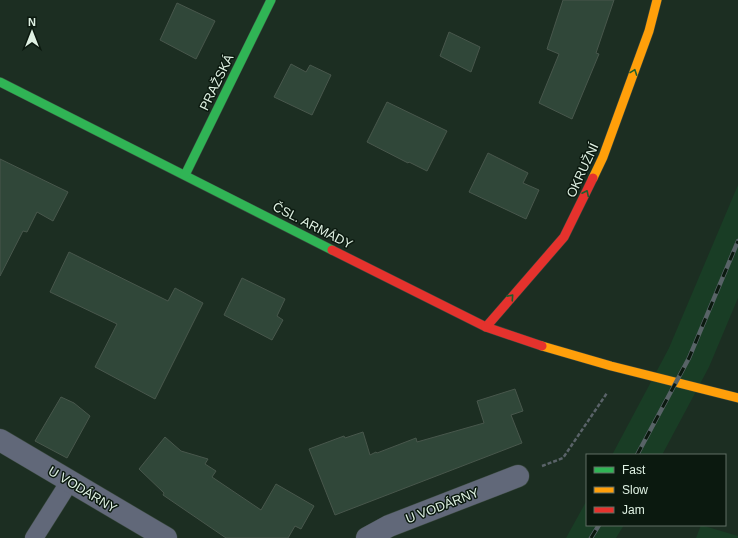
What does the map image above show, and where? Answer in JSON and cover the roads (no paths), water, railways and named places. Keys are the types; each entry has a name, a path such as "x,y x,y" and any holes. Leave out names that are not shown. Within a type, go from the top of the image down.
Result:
{"main road":[{"name":"PRAŽSKÁ","path":"185,175 271,0"},
{"name":"OKRUŽNÍ","path":"486,327 564,237 603,158 649,31 657,0"},
{"name":"ČSL. ARMÁDY","path":"0,82 486,327 531,344 623,370 738,398"}],"street":[{"name":"U VODÁRNY","path":"0,440 166,538"},
{"name":"U VODÁRNY","path":"367,538 389,526 518,476"}],"lane":[{"path":"33,538 70,481"}],"railway":[{"path":"638,454 689,358 738,241"},
{"path":"591,538 598,526"}]}
